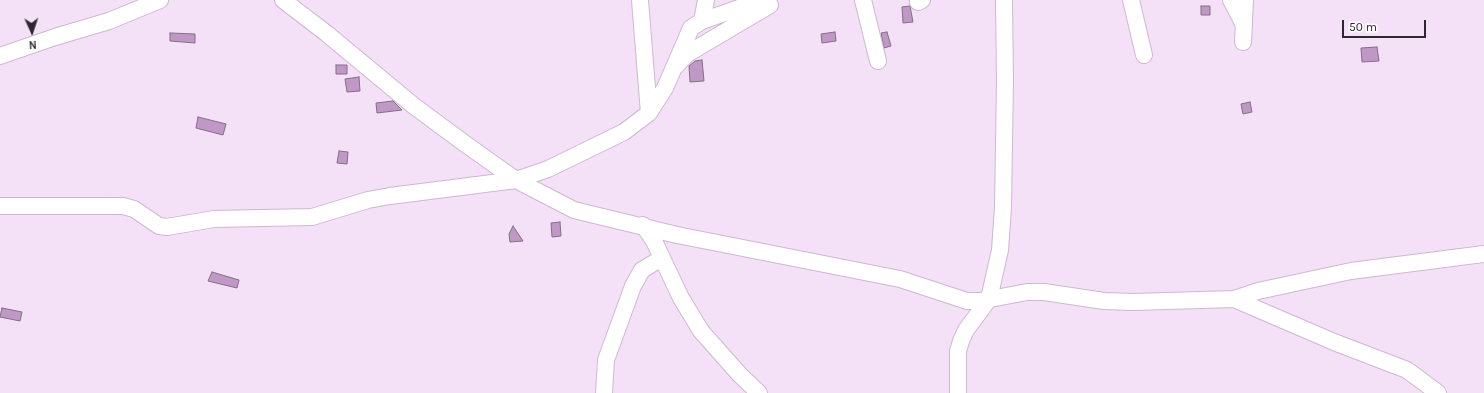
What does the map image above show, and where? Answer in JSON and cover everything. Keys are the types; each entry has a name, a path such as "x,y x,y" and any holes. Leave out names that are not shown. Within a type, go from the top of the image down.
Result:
{"street":[{"path":"0,56 55,37 109,21 160,0"},
{"path":"283,0 326,33 414,106 516,180 574,210 610,220 643,225 677,235 900,278 967,301 974,302 1038,292 1133,302 1234,299 1258,291 1352,271 1484,254"},
{"path":"640,0 649,113"},
{"path":"702,21 706,0"},
{"path":"863,0 878,61"},
{"path":"958,393 958,351 966,330 989,299 1000,250 1003,207 1005,80 1004,0"},
{"path":"1130,0 1144,55"},
{"path":"1231,0 1244,25"},
{"path":"1243,42 1245,0"},
{"path":"0,206 123,206 134,209 159,226 167,227 214,219 312,217 368,200 390,196 516,180 548,169 624,132 649,113 665,88 691,28 702,21 766,2"},
{"path":"673,68 687,54 766,2"},
{"path":"643,225 654,241 681,298 701,331 740,375 759,393"},
{"path":"604,393 606,360 633,286 642,270 662,258"},
{"path":"1234,299 1334,342 1407,370 1438,393"}],"building":[{"path":"910,6 913,22 903,23 902,7"},
{"path":"1201,6 1210,6 1210,15 1201,15"},
{"path":"835,32 836,41 822,43 821,34"},
{"path":"887,32 891,46 884,48 881,33"},
{"path":"170,33 195,34 195,43 170,41"},
{"path":"1377,47 1379,61 1362,62 1361,48"},
{"path":"702,60 704,81 690,82 689,66 695,61"},
{"path":"336,65 347,65 347,74 336,74"},
{"path":"359,77 360,91 347,92 345,79"},
{"path":"393,101 402,110 377,113 376,103"},
{"path":"1250,102 1252,112 1243,114 1241,104"},
{"path":"198,117 226,124 223,135 196,128"},
{"path":"339,151 348,152 347,164 337,163"},
{"path":"560,222 561,236 552,237 551,223"},
{"path":"513,226 523,241 510,242 509,234"},
{"path":"212,272 239,280 237,288 208,281"},
{"path":"2,308 22,312 20,321 0,317"}]}
